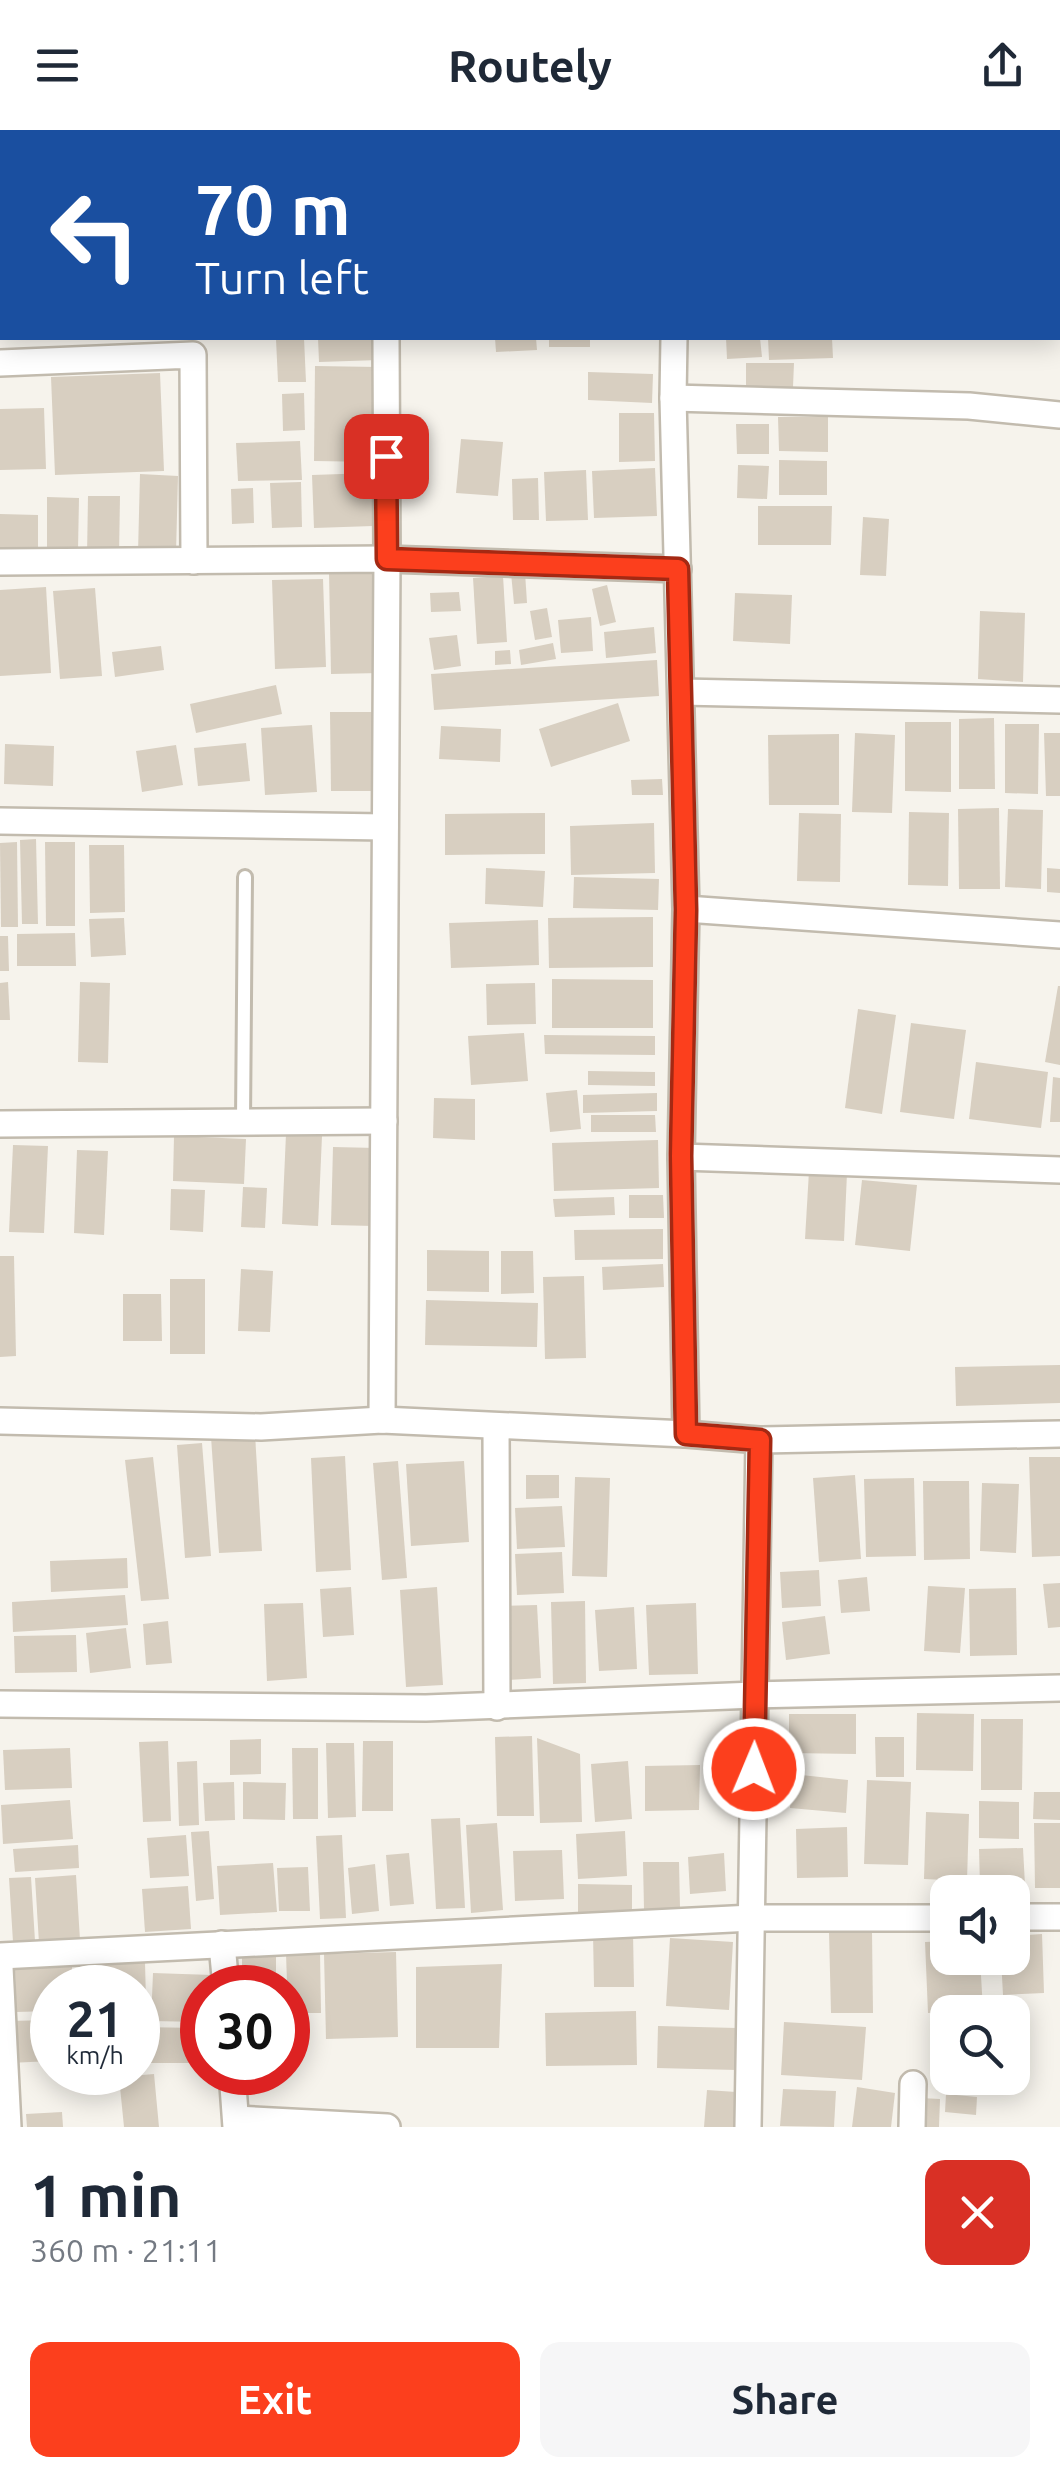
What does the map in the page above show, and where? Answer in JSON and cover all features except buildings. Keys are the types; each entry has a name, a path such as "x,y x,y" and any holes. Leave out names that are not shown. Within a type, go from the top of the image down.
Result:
{"street":[{"path":"382,1420 386,340"},
{"path":"674,340 686,910 681,1156 686,1434"},
{"path":"0,363 193,346 194,561"},
{"path":"673,398 969,406 1060,415"},
{"path":"0,562 387,559 678,569"},
{"path":"681,692 1060,700"},
{"path":"0,821 385,827"},
{"path":"686,910 1060,936"},
{"path":"0,1124 384,1121"},
{"path":"681,1156 1060,1170"},
{"path":"0,1420 261,1427 382,1420 760,1440 1060,1434"},
{"path":"496,1426 497,1707"},
{"path":"748,2127 760,1440"},
{"path":"0,1704 497,1707 756,1695 1060,1688"},
{"path":"1030,1918 1060,1917"},
{"path":"0,1956 752,1918 930,1918"},
{"path":"222,1944 224,1965"},
{"path":"0,1967 8,2127"},
{"path":"912,2127 913,2084"},
{"path":"234,2095 236,2123 387,2127"}],"lane":[{"path":"244,1122 245,877"}],"route":[{"path":"386,456 387,559 678,569 686,910 681,1156 686,1434 760,1440 754,1769"}]}
